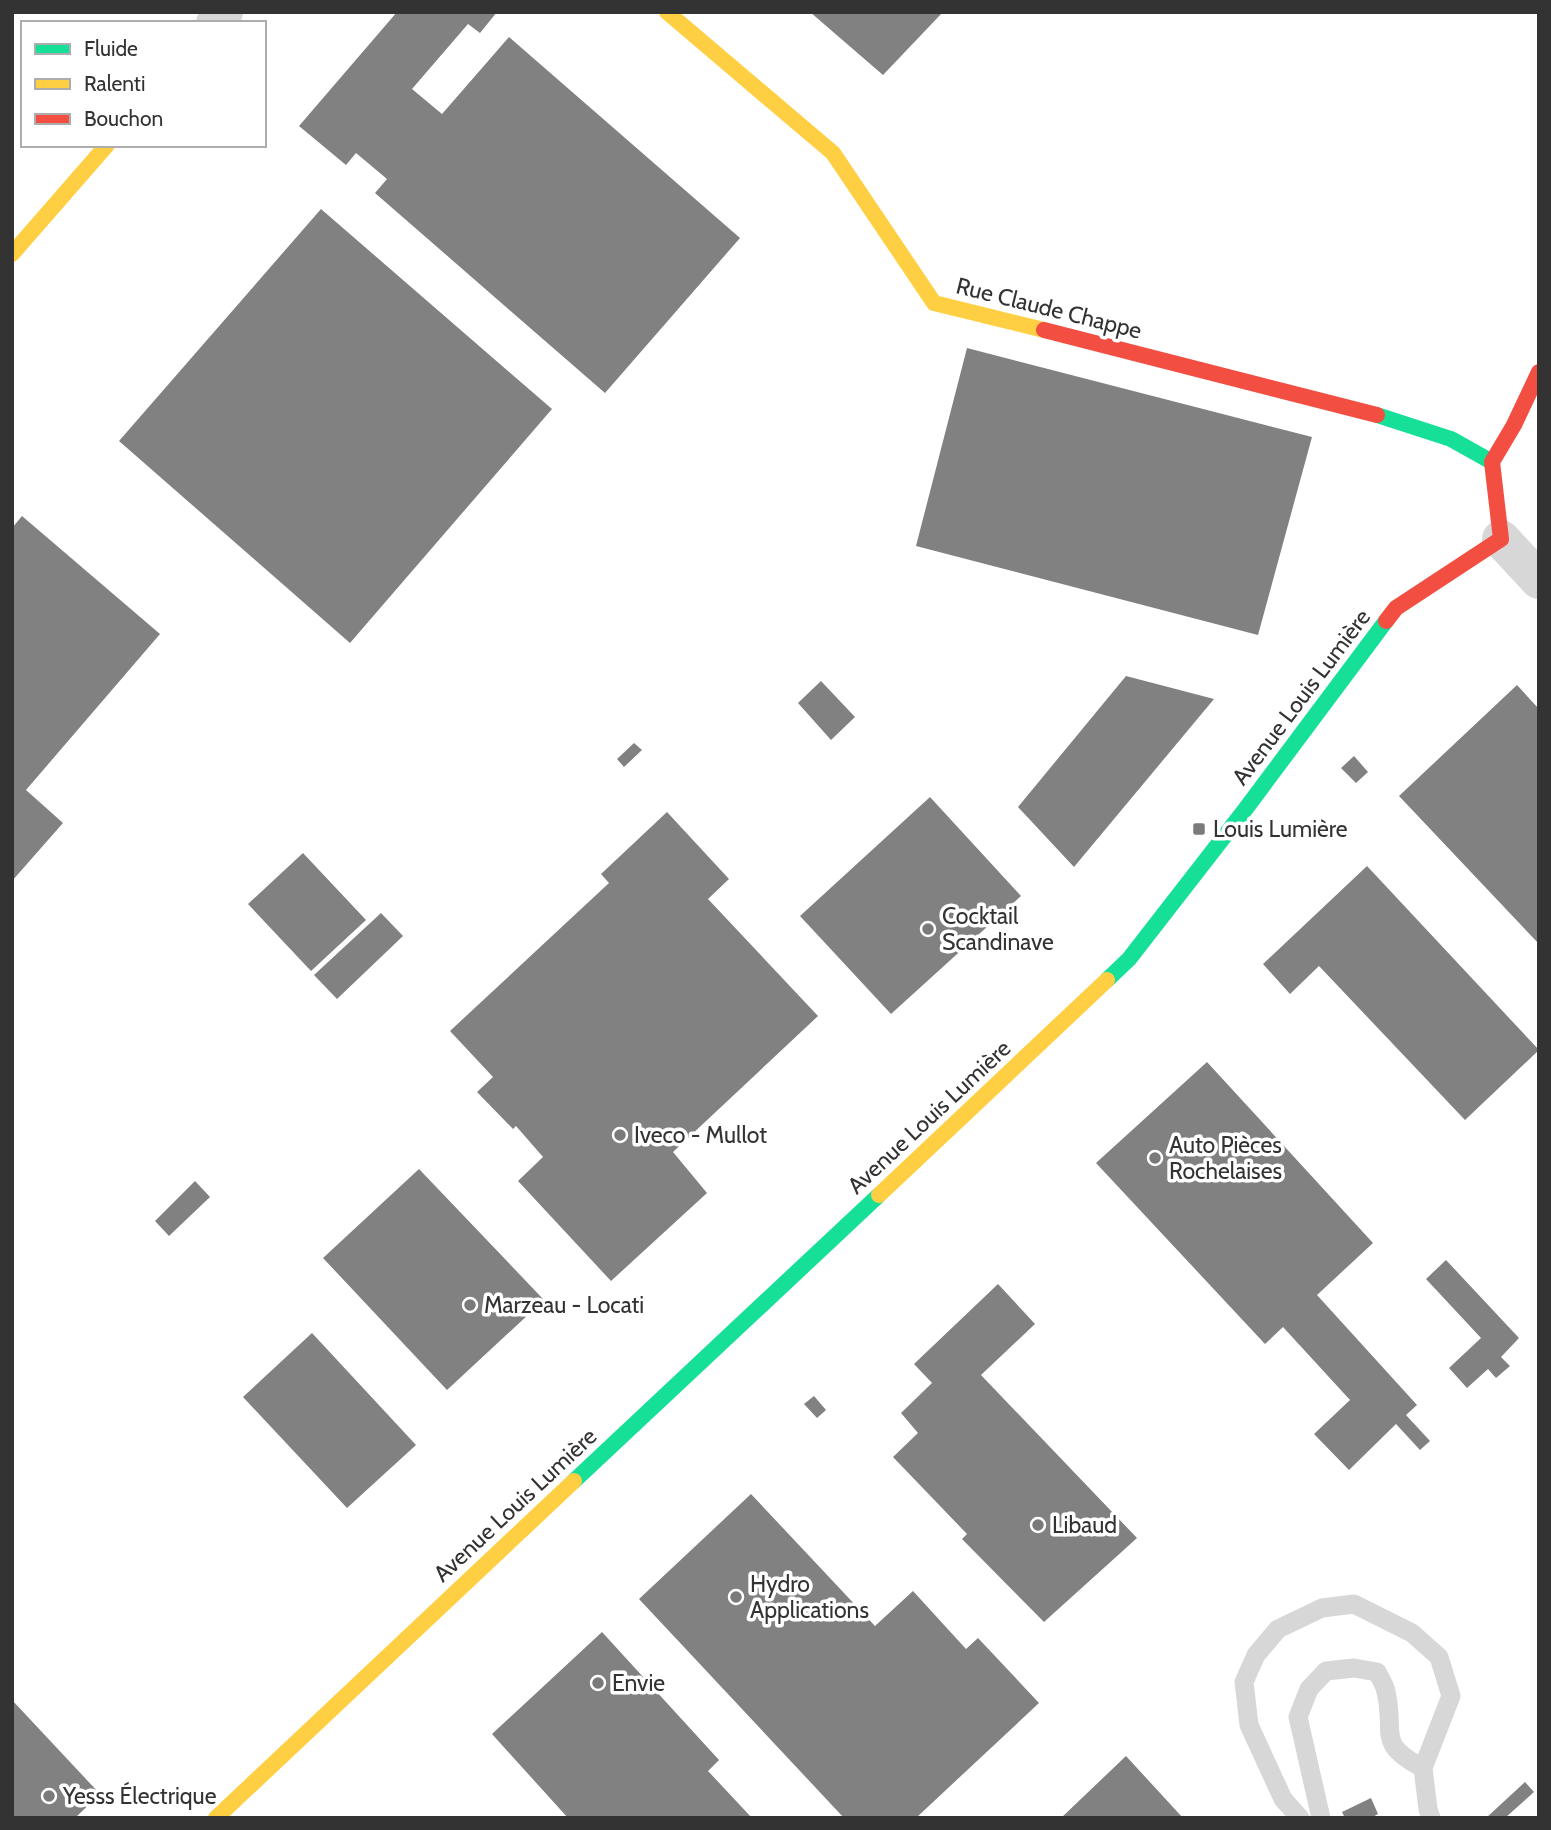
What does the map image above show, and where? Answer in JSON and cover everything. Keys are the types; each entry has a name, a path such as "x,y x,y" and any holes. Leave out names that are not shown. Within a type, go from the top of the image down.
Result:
{"street":[{"name":"Rue Claude Chappe","path":"667,12 832,153 934,303 1354,407 1451,439 1492,462"},
{"path":"12,254 105,147"},
{"path":"1539,372 1514,425 1492,462 1501,538 1539,580"},
{"name":"Avenue Louis Lumière","path":"215,1818 1110,978 1129,959 1244,811 1396,608 1501,538"}],"lane":[{"path":"1300,1818 1283,1799 1249,1725 1244,1682 1256,1655 1278,1629 1322,1608 1354,1604 1412,1633 1439,1657 1451,1696 1423,1768 1431,1818"},
{"path":"1321,1818 1298,1717 1310,1689 1326,1671 1354,1668 1377,1672 1386,1690 1390,1743 1402,1757 1423,1768"}],"building":[{"path":"397,12 497,12 480,33 468,24 412,89 442,114 509,37 740,238 605,393 375,193 387,179 356,153 346,165 299,126"},
{"path":"810,12 943,12 883,75"},
{"path":"321,209 552,409 350,643 119,441"},
{"path":"967,348 1312,437 1258,635 916,546"},
{"path":"22,516 160,634 26,790 63,823 12,881 12,528"},
{"path":"1126,676 1214,699 1074,867 1018,807"},
{"path":"821,681 855,717 831,740 798,703"},
{"path":"1517,685 1539,709 1539,944 1399,796"},
{"path":"634,743 642,750 624,767 617,759"},
{"path":"1354,756 1368,772 1356,783 1341,768"},
{"path":"930,797 1021,896 891,1014 800,916"},
{"path":"667,812 729,879 708,899 818,1016 673,1152 707,1193 611,1281 518,1181 543,1157 516,1126 513,1129 477,1092 493,1077 450,1031 609,883 601,874"},
{"path":"303,853 366,920 311,971 248,904"},
{"path":"1367,866 1539,1050 1465,1120 1319,966 1290,994 1263,964"},
{"path":"381,913 403,936 337,999 314,975"},
{"path":"1207,1062 1373,1243 1317,1295 1417,1405 1406,1415 1430,1441 1420,1450 1396,1424 1349,1470 1314,1434 1350,1400 1283,1327 1265,1344 1096,1163"},
{"path":"419,1169 544,1300 447,1390 323,1258"},
{"path":"195,1181 210,1197 169,1236 155,1221"},
{"path":"1446,1260 1519,1338 1501,1357 1510,1366 1496,1378 1488,1369 1467,1388 1449,1368 1481,1338 1426,1279"},
{"path":"998,1284 1035,1324 981,1375 1137,1538 1044,1622 962,1539 967,1534 893,1457 918,1433 901,1413 932,1383 914,1364"},
{"path":"312,1333 416,1445 347,1508 243,1397"},
{"path":"814,1396 826,1410 817,1418 804,1404"},
{"path":"751,1494 875,1626 913,1591 966,1649 978,1638 1039,1703 916,1818 844,1818 639,1599"},
{"name":"Envie","path":"602,1632 719,1760 708,1771 752,1818 568,1818 492,1734"},
{"path":"12,1700 100,1794 75,1818 12,1818"},
{"path":"1126,1756 1183,1818 1061,1818"},
{"path":"1525,1782 1534,1792 1505,1818 1486,1818"},
{"path":"1371,1798 1378,1814 1371,1818 1345,1818 1342,1812"}],"traffic: fast":[{"path":"1377,415 1451,439 1492,462"},
{"path":"1107,980 1129,959 1386,621"},
{"path":"574,1481 879,1195"}],"traffic: slow":[{"path":"667,12 833,153 934,303 1044,330"},
{"path":"12,254 105,147"},
{"path":"879,1195 1107,980"},
{"path":"216,1818 574,1481"}],"traffic: jam":[{"path":"1044,330 1377,415"},
{"path":"1386,621 1396,608 1501,539 1492,462 1514,425 1539,372"}],"place":[{"name":"Louis Lumière","path":"1199,829"},
{"name":"Cocktail Scandinave","path":"928,929"},
{"name":"Iveco - Mullot","path":"620,1135"},
{"name":"Auto Pièces Rochelaises","path":"1155,1158"},
{"name":"Marzeau - Locati","path":"470,1305"},
{"name":"Libaud","path":"1038,1525"},
{"name":"Hydro Applications","path":"736,1597"},
{"name":"Envie","path":"598,1683"},
{"name":"Yesss Électrique","path":"49,1796"}]}
